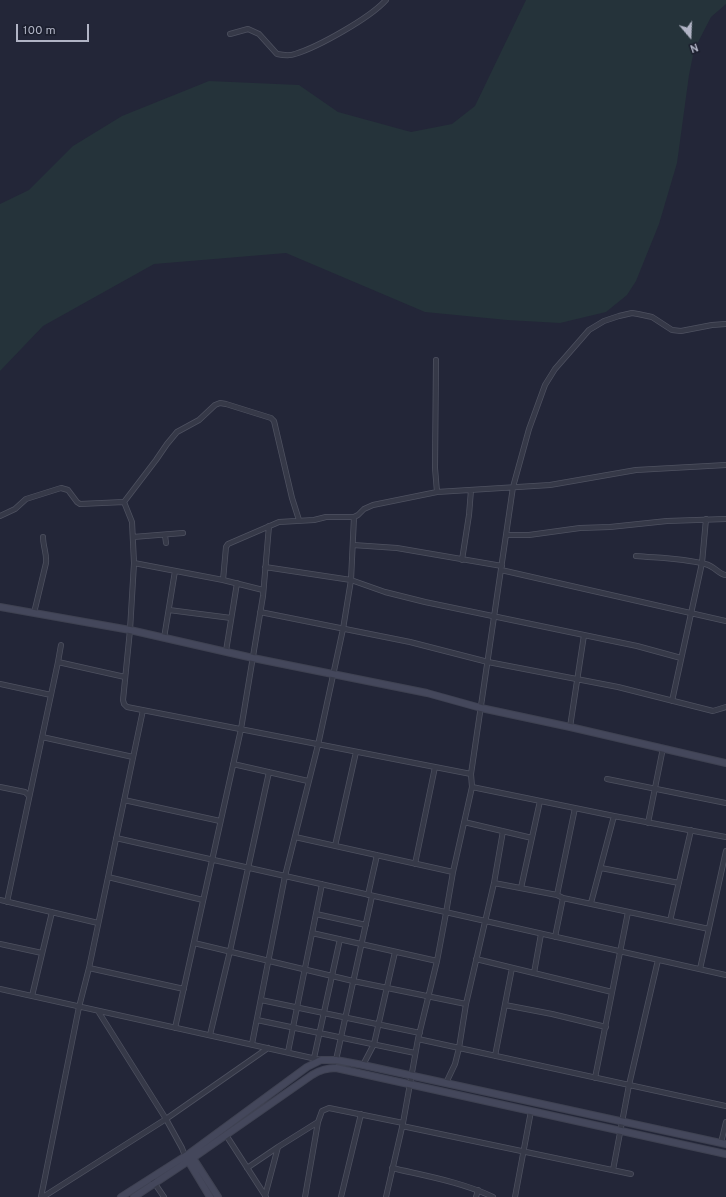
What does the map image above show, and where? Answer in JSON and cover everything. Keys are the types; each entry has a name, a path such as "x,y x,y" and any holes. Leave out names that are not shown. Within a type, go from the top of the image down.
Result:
{"main road":[{"path":"0,607 130,630 253,658 427,693 481,708 570,726 726,763"},
{"path":"189,1157 307,1067 321,1060 336,1060 363,1065 723,1144"},
{"path":"121,1197 153,1180 226,1135 322,1069 336,1068 726,1154"},
{"path":"189,1157 210,1197"},
{"path":"189,1157 218,1197"},
{"path":"134,1197 153,1180"}],"street":[{"path":"230,34 248,29 259,34 276,54 294,55 341,32 379,8 386,0"},
{"path":"386,1197 412,1076 418,1039 437,961 453,872 472,786 471,774 513,487 529,429 545,385 555,369 589,330 604,321 632,313 649,316 672,330 681,331 726,324"},
{"path":"436,360 434,468 437,492"},
{"path":"124,502 176,432 194,423 215,405 220,403 271,418 274,421 292,498 299,520"},
{"path":"223,580 226,547 228,544 284,521 314,520 326,517 354,517 364,509 373,505 437,492 550,485 636,470 726,465"},
{"path":"0,516 15,509 26,498 61,488 68,490 80,504 124,502"},
{"path":"462,560 469,516 471,490"},
{"path":"124,502 132,522 134,563 130,630 122,700 127,707 471,774"},
{"path":"252,1044 286,876 318,745 343,629 351,580 354,517"},
{"path":"672,701 702,563 706,519"},
{"path":"506,535 529,535 580,528 610,527 667,521 726,519"},
{"path":"175,1028 240,730 264,590 269,526"},
{"path":"133,537 183,533"},
{"path":"165,534 166,543"},
{"path":"34,614 47,557 43,545 43,537"},
{"path":"352,545 397,548 502,568 726,621"},
{"path":"636,556 679,559 702,563 714,566 723,575 726,575"},
{"path":"134,563 223,580 264,590"},
{"path":"265,567 351,580 386,592 425,602 637,646 681,658"},
{"path":"164,638 175,571"},
{"path":"226,652 237,583"},
{"path":"169,610 231,618"},
{"path":"260,612 410,642 488,662 577,679 713,711 726,707"},
{"path":"570,726 584,635"},
{"path":"7,902 61,645"},
{"path":"58,662 125,677"},
{"path":"0,684 51,695"},
{"path":"42,1197 79,1007 89,968 143,710"},
{"path":"42,737 133,757"},
{"path":"648,823 663,748"},
{"path":"335,846 356,752"},
{"path":"233,764 308,781"},
{"path":"415,864 435,767"},
{"path":"210,1035 269,772"},
{"path":"607,779 726,803"},
{"path":"472,786 648,823 726,837"},
{"path":"0,787 25,792 29,796"},
{"path":"124,800 220,821"},
{"path":"521,888 540,800"},
{"path":"557,895 575,808"},
{"path":"591,903 614,816"},
{"path":"464,822 532,838"},
{"path":"670,921 691,830"},
{"path":"446,1083 455,1064 459,1048 466,1004 484,920 494,883 503,831"},
{"path":"295,837 453,872"},
{"path":"116,838 726,975"},
{"path":"700,969 726,850"},
{"path":"336,1060 366,925 377,855"},
{"path":"601,868 679,883"},
{"path":"108,877 203,900"},
{"path":"494,883 557,895 563,898 709,929"},
{"path":"288,1052 322,884"},
{"path":"555,937 563,898"},
{"path":"0,900 98,923"},
{"path":"32,996 52,912"},
{"path":"595,1078 628,912"},
{"path":"316,914 366,925"},
{"path":"312,933 437,961"},
{"path":"534,973 541,934"},
{"path":"314,1058 340,939"},
{"path":"194,943 353,981 466,1004"},
{"path":"0,944 42,953"},
{"path":"363,1065 374,1044 395,952"},
{"path":"476,959 612,992"},
{"path":"613,1170 629,1085 658,960"},
{"path":"89,968 184,989"},
{"path":"495,1056 512,968"},
{"path":"0,989 321,1060"},
{"path":"261,1000 420,1033"},
{"path":"505,1005 552,1014 606,1027"},
{"path":"98,1011 189,1157"},
{"path":"257,1020 415,1053"},
{"path":"418,1039 726,1106"},
{"path":"42,1197 166,1119 268,1048"},
{"path":"304,1197 318,1122 322,1111 329,1108 361,1114 523,1152 631,1174"},
{"path":"515,1197 531,1111"},
{"path":"341,1197 361,1114"},
{"path":"247,1168 318,1122"},
{"path":"723,1144 726,1122"},
{"path":"226,1135 265,1196"},
{"path":"265,1196 278,1147"},
{"path":"392,1168 452,1182 478,1190 493,1197"},
{"path":"153,1180 164,1197"},
{"path":"476,1197 478,1190"}],"shaded area":[{"path":"526,0 726,0 726,4 711,17 694,50 689,75 677,163 659,224 636,281 627,295 606,312 560,323 507,320 425,312 286,253 154,264 43,326 0,371 0,204 29,190 73,146 122,116 209,81 299,85 338,112 411,132 452,124 475,106"}]}
